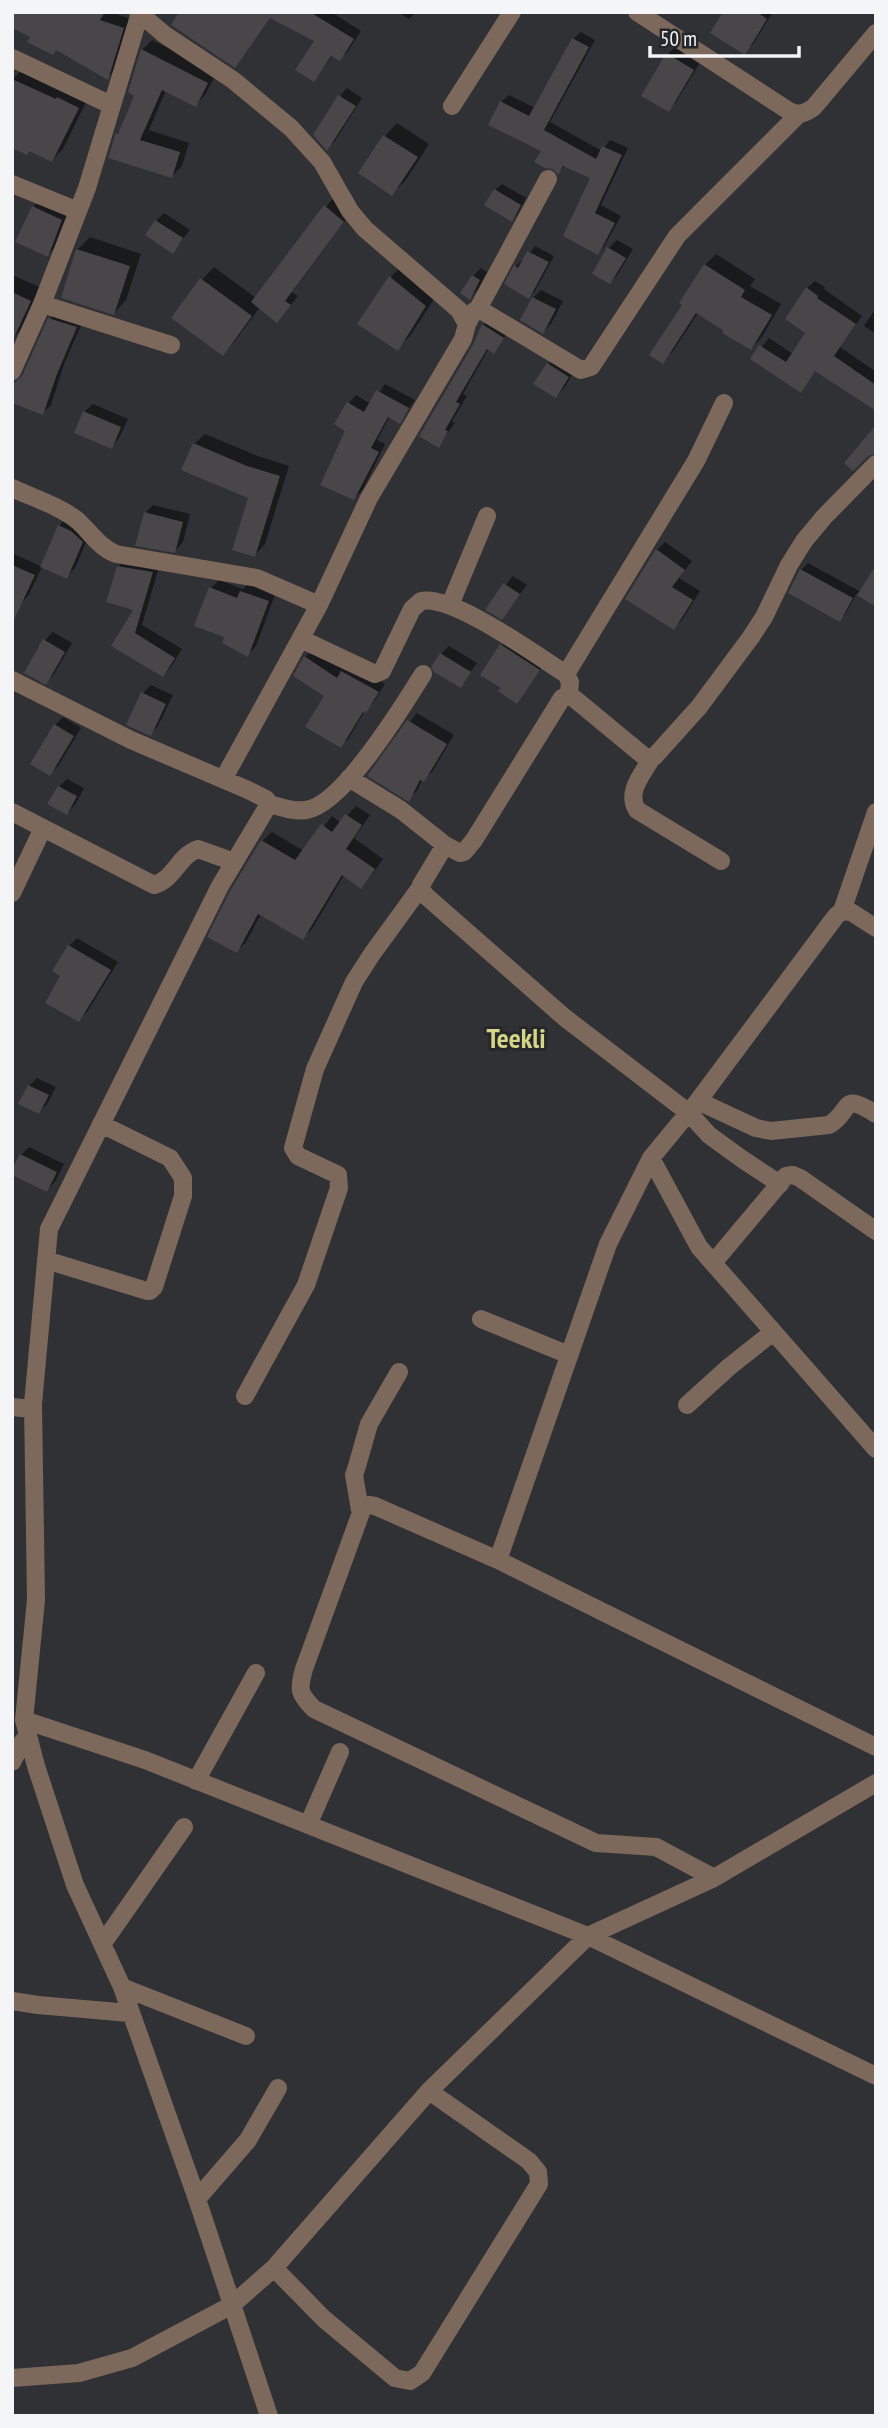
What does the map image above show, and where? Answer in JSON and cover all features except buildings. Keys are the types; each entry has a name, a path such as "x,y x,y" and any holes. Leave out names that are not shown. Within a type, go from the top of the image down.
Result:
{"street":[{"path":"452,106 512,12"},
{"path":"637,12 789,111 799,114"},
{"path":"12,371 42,304 78,211 138,14 223,73 291,128 322,162 356,218 459,310 467,324"},
{"path":"478,309 581,370 590,367 677,236 799,114 814,107 876,33"},
{"path":"12,58 111,105"},
{"path":"224,778 319,605 369,498 463,339 467,324 478,309 548,179"},
{"path":"12,184 78,211"},
{"path":"42,304 171,345"},
{"path":"566,674 696,461 724,403"},
{"path":"721,861 637,810 632,801 633,792 651,759 660,753 699,707 751,637 804,541 876,464"},
{"path":"12,488 69,515 105,550 257,578 319,605"},
{"path":"450,605 487,516"},
{"path":"301,639 374,674 378,673 382,671 416,604 426,600 450,605 469,614 566,674 570,682 569,694"},
{"path":"12,680 131,740 224,778 266,799 269,804 291,810 307,810 323,804 349,778 394,720 423,674"},
{"path":"569,694 645,757 651,759"},
{"path":"349,778 401,810 445,845 460,853 464,852 474,841 562,698 569,694"},
{"path":"12,1762 22,1740 36,1600 33,1409 49,1229 234,863 269,804"},
{"path":"498,1560 608,1244 651,1158 694,1107 842,911 876,812"},
{"path":"12,813 154,885 162,883 185,856 198,849 234,863"},
{"path":"12,893 43,828"},
{"path":"245,1396 306,1286 339,1188 338,1175 298,1156 293,1148 315,1069 354,982 420,888 445,845"},
{"path":"420,888 564,1017 694,1107 771,1131 829,1125 834,1123 846,1105 853,1103 859,1103 876,1114"},
{"path":"842,911 851,912 876,928"},
{"path":"694,1107 709,1135 780,1184"},
{"path":"46,1260 147,1291 153,1290 183,1196 183,1178 170,1158 100,1124"},
{"path":"651,1158 699,1247 876,1449"},
{"path":"713,1263 790,1175 800,1178 876,1231"},
{"path":"481,1319 569,1354"},
{"path":"687,1405 773,1332"},
{"path":"399,1372 369,1424 354,1475 360,1510 304,1669 300,1683 302,1697 314,1709 596,1843 656,1847 714,1878"},
{"path":"12,1407 33,1409"},
{"path":"360,1510 365,1506 375,1506 498,1560 876,1747"},
{"path":"196,1781 256,1673"},
{"path":"24,1720 145,1759 588,1936 876,2076"},
{"path":"22,1740 75,1885 122,1987 197,2199 269,2416"},
{"path":"308,1825 340,1752"},
{"path":"12,2378 79,2373 132,2358 232,2305 274,2268 429,2091 588,1936 714,1878 876,1783"},
{"path":"103,1943 184,1827"},
{"path":"122,1987 246,2036"},
{"path":"12,2001 38,2006 129,2013"},
{"path":"197,2199 248,2140 278,2088"},
{"path":"274,2268 324,2319 395,2378 410,2381 422,2373 539,2184 538,2172 529,2161 429,2091"}],"district":[{"name":"Teekli","path":"516,1037"}]}
